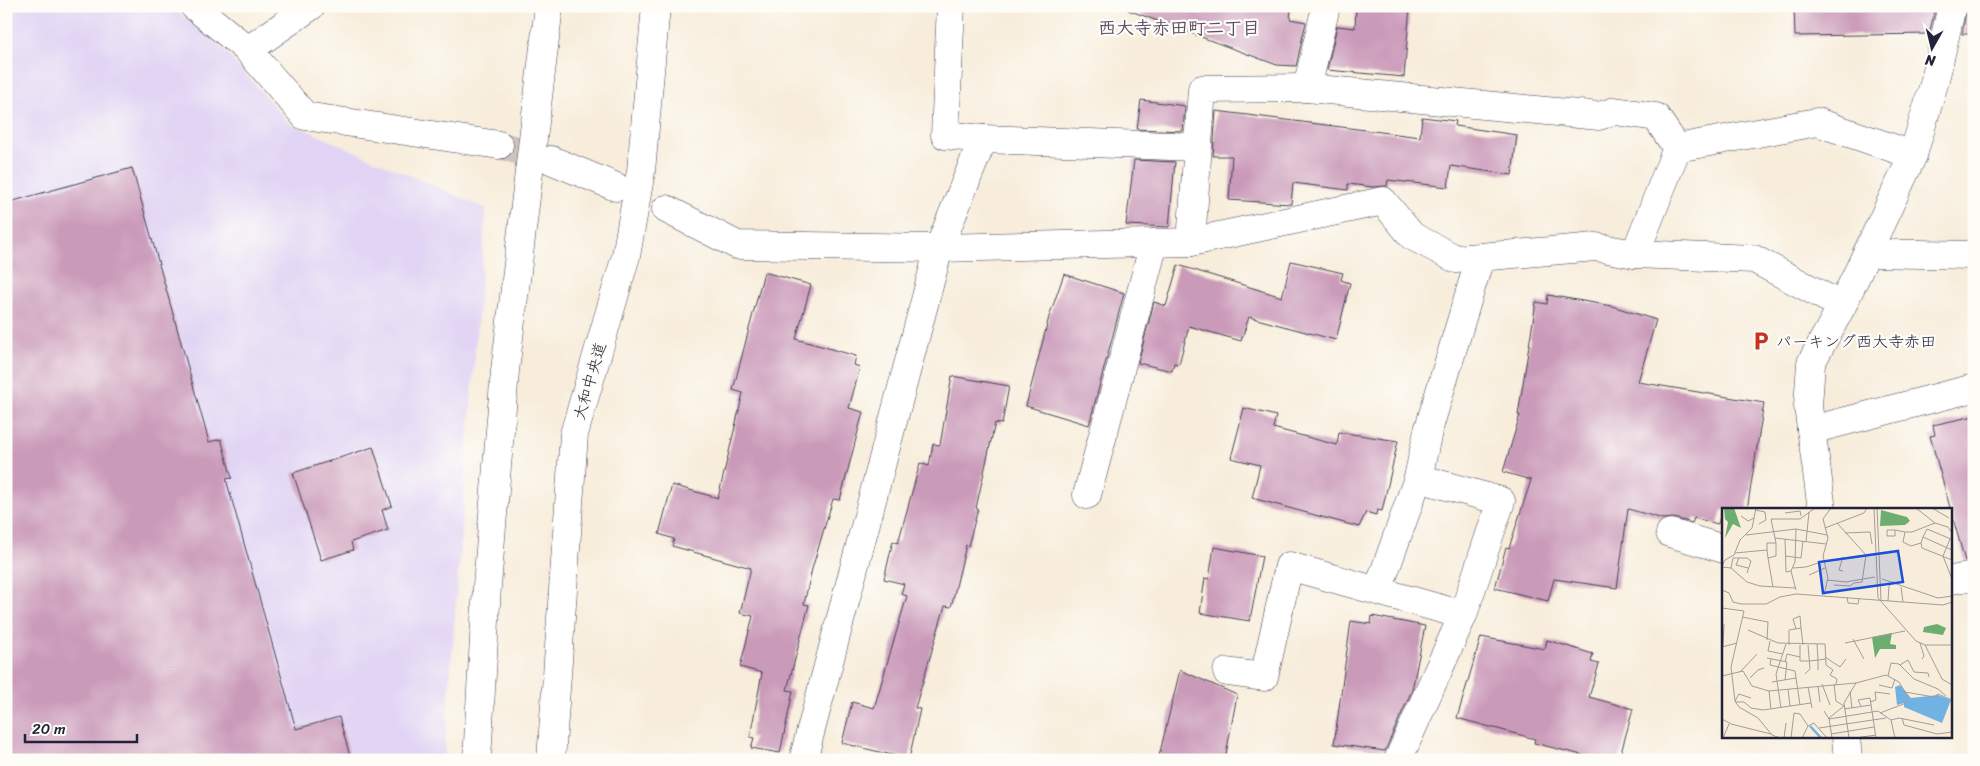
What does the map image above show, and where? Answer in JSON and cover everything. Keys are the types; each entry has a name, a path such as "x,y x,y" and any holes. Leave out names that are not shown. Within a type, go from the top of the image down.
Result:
{"street":[{"path":"194,6 248,50 305,116 499,145"},
{"path":"248,50 311,6"},
{"path":"477,760 487,586 505,371 550,6"},
{"name":"大和中央道","path":"551,760 574,434 626,256 641,171 656,6"},
{"path":"951,6 945,135 983,139 1197,147"},
{"path":"1307,88 1326,6"},
{"path":"1822,508 1808,406 1811,363 1842,306 1913,155 1934,84 1952,6"},
{"path":"1191,242 1202,89 1307,88 1599,116 1615,111 1656,117 1677,148"},
{"path":"1677,148 1817,122 1913,155"},
{"path":"803,760 939,248 983,139"},
{"path":"1636,254 1677,148"},
{"path":"550,160 616,187"},
{"path":"666,209 737,245 939,248 1191,242 1383,201 1412,236 1456,259 1596,247 1636,254 1754,259 1842,306"},
{"path":"1087,495 1154,243"},
{"path":"1867,253 1974,255"},
{"path":"1378,590 1418,478 1428,431 1480,258"},
{"path":"1811,430 1974,388"},
{"path":"1398,760 1463,615 1501,501 1418,478"},
{"path":"1670,533 1722,548"},
{"path":"1227,672 1264,677 1289,566 1463,615"},
{"path":"1952,580 1974,576"},
{"path":"1846,738 1848,760"}],"shaded area":[{"path":"6,6 170,6 219,44 288,122 486,209 444,760 6,760"}],"building":[{"path":"1128,6 1269,6 1291,9 1290,19 1306,22 1296,66 1277,65 1128,10"},
{"path":"1356,6 1410,6 1404,77 1327,70 1337,26 1355,28"},
{"path":"1794,6 1936,6 1929,34 1795,36"},
{"path":"1967,6 1973,6 1973,34 1962,34"},
{"path":"1141,100 1185,106 1183,131 1137,129"},
{"path":"1216,111 1420,137 1422,117 1456,121 1455,126 1517,135 1512,175 1451,166 1448,187 1388,180 1387,186 1373,187 1348,184 1348,190 1293,183 1291,204 1229,200 1232,156 1213,156"},
{"path":"1134,160 1175,162 1169,227 1126,225"},
{"path":"132,168 209,442 221,439 232,478 226,479 296,729 339,717 351,760 6,760 6,203"},
{"path":"1291,261 1343,273 1341,280 1350,283 1336,340 1249,317 1241,341 1189,326 1179,364 1174,363 1172,371 1138,363 1154,302 1166,306 1178,265 1282,297"},
{"path":"764,272 811,285 796,339 856,356 854,365 860,367 849,408 863,412 840,500 833,499 812,569 804,604 809,605 787,690 793,691 780,753 751,748 754,738 750,737 762,673 740,667 753,616 740,613 751,568 672,546 674,539 659,534 672,485 718,498 743,393 733,390"},
{"path":"1064,274 1124,293 1089,425 1026,406 1049,317"},
{"path":"1548,295 1612,306 1656,320 1638,382 1764,403 1747,508 1722,508 1718,524 1694,518 1692,523 1674,518 1663,519 1628,509 1617,588 1554,579 1548,601 1495,588 1506,547 1509,548 1531,480 1503,472 1520,415 1518,415 1536,302 1547,304"},
{"path":"952,376 1009,386 1002,424 995,423 976,508 978,509 968,546 966,545 951,607 945,606 915,708 920,709 909,759 842,743 852,702 874,708 907,596 901,594 904,584 884,579 893,541 898,543 920,463 929,466 933,444 940,445"},
{"path":"1244,408 1276,416 1273,428 1337,445 1339,432 1398,441 1382,511 1377,510 1376,515 1366,512 1359,527 1252,498 1260,465 1231,458"},
{"path":"1974,416 1974,560 1965,561 1952,515 1952,508 1950,508 1930,436 1935,435 1933,425"},
{"path":"373,447 392,506 382,510 388,530 351,542 353,550 321,560 293,473"},
{"path":"1214,547 1262,556 1250,621 1200,613 1205,578 1209,579"},
{"path":"1372,616 1425,626 1412,690 1385,751 1334,744 1351,621 1371,624"},
{"path":"1481,637 1545,649 1547,640 1593,654 1591,662 1599,664 1589,697 1633,709 1619,760 1602,760 1534,743 1535,739 1457,718"},
{"path":"1180,670 1237,695 1225,760 1158,760"}],"tunnel":[{"path":"499,145 551,160"}],"place":[{"name":"パーキング西大寺赤田","path":"1761,341"}],"district":[{"name":"西大寺赤田町二丁目","path":"1179,28"}]}
